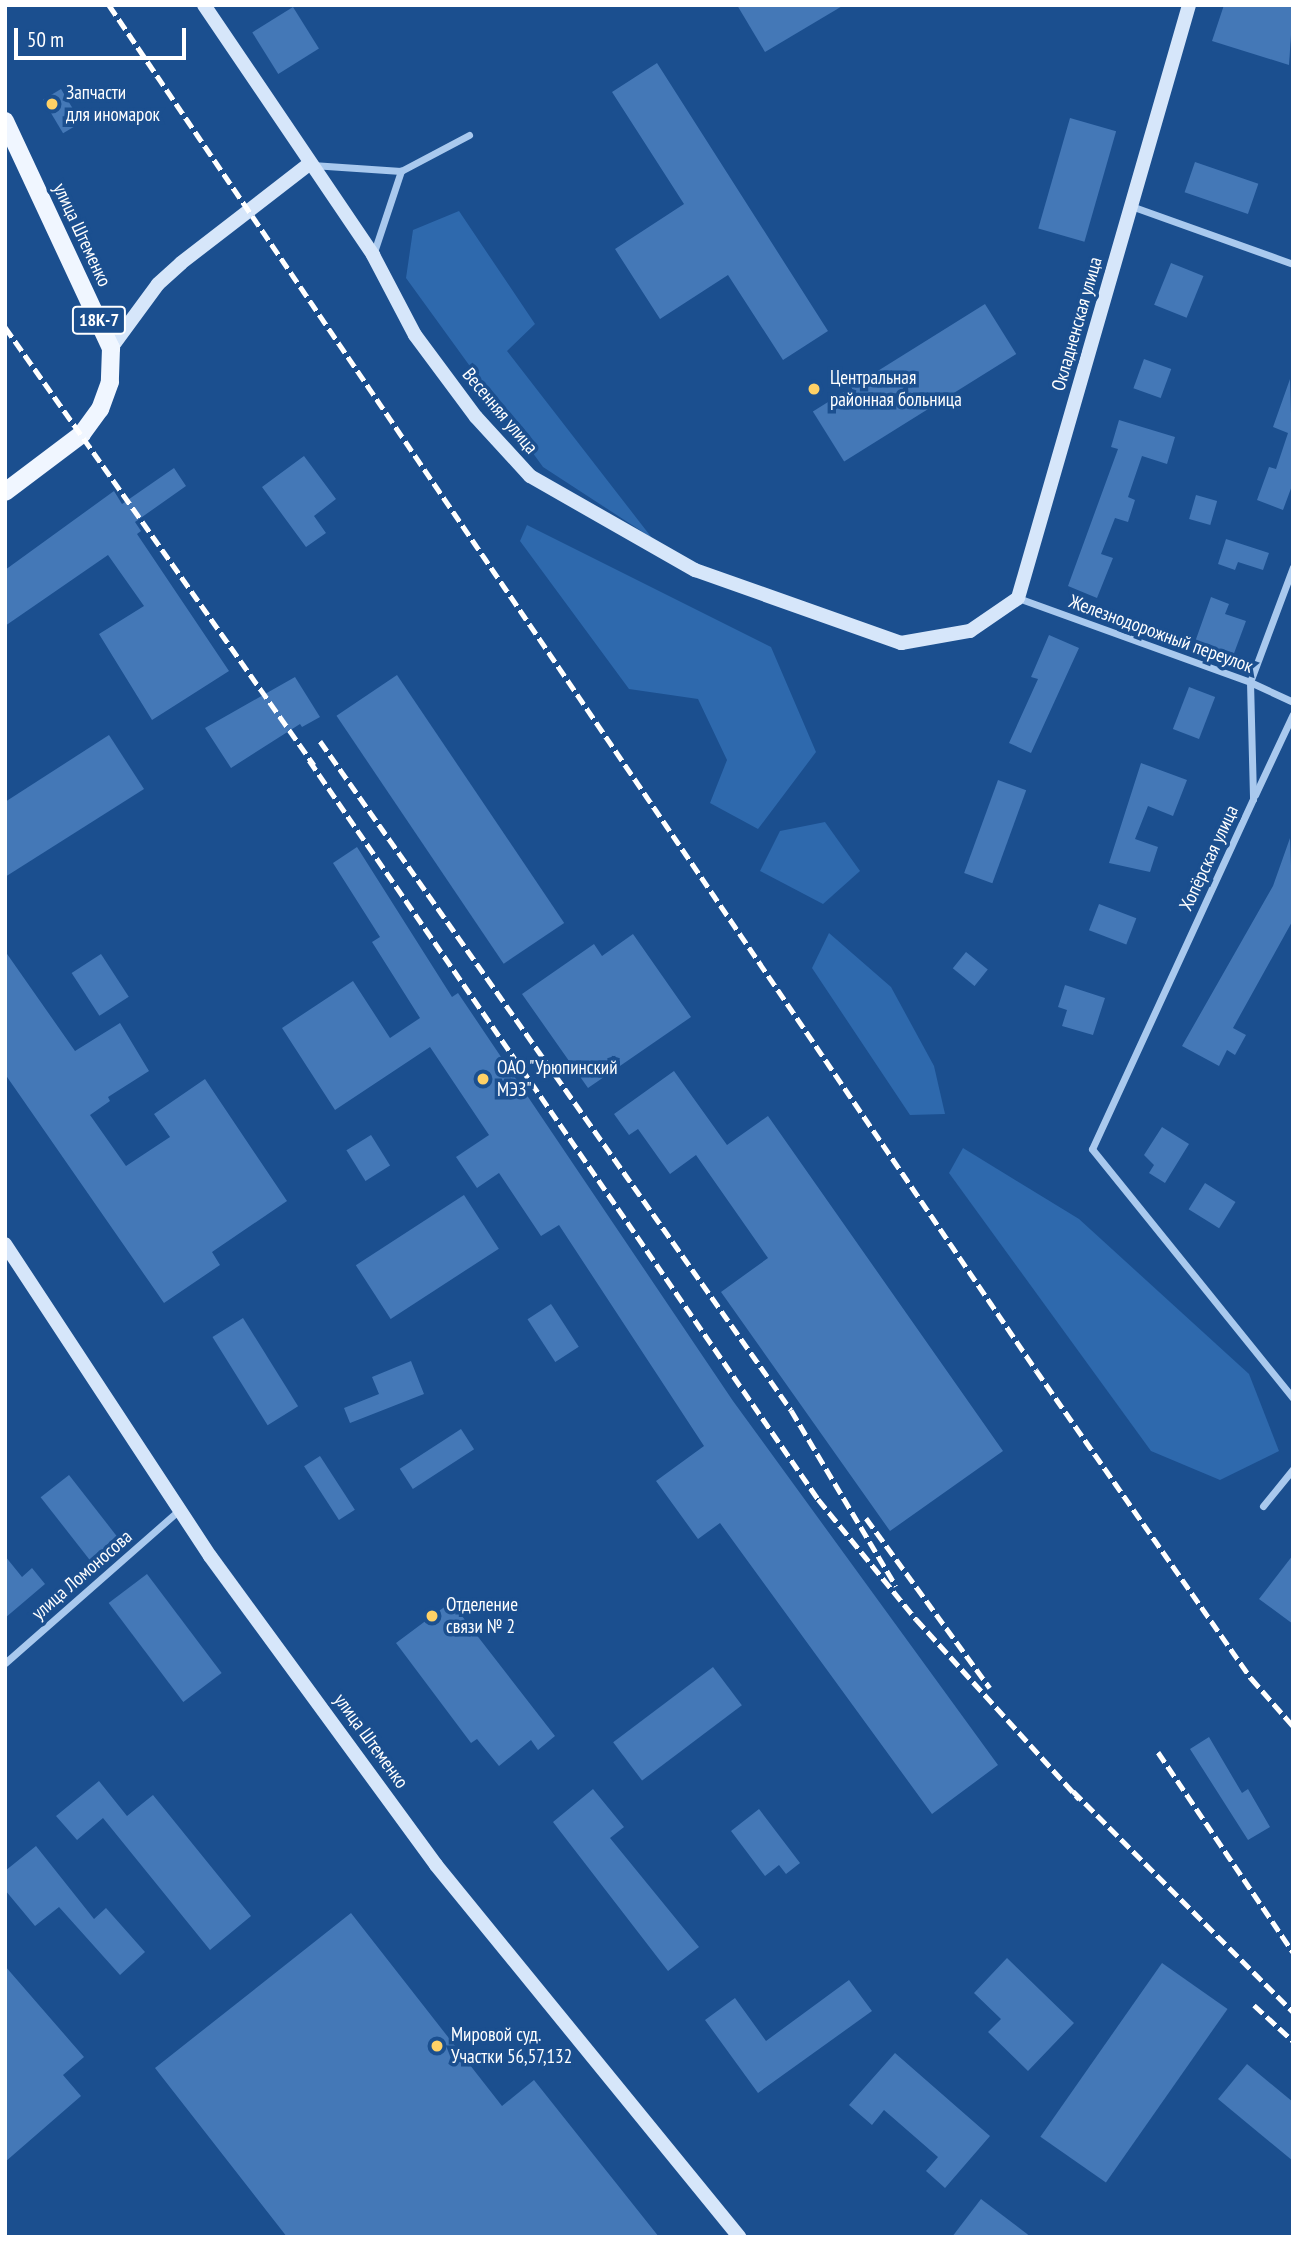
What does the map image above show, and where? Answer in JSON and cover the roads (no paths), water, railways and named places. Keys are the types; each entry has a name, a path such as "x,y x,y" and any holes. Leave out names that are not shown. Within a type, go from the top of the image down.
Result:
{"main road":[{"name":"Весенняя улица","path":"204,5 308,165 373,256 415,335 476,417 530,476 695,570 901,643 970,631 1018,598"},
{"name":"Окладненская улица","path":"1018,598 1189,5"},
{"name":"улица Штеменко","path":"5,121 111,348 110,382 100,410 82,434 5,492"},
{"path":"111,348 158,284 181,262 308,165"},
{"name":"улица Штеменко","path":"5,1244 180,1510 436,1865 739,2237"}],"street":[{"path":"308,165 401,172 470,135"},
{"path":"373,256 401,172"},
{"path":"1131,206 1293,264"},
{"name":"Хопёрская улица","path":"1293,567 1250,682 1253,799 1092,1149 1293,1398"},
{"name":"Железнодорожный переулок","path":"1018,598 1250,682 1293,702"},
{"path":"1253,799 1293,714"},
{"path":"1263,1506 1293,1469"},
{"name":"улица Ломоносова","path":"5,1663 180,1510"}],"railway":[{"path":"109,5 1036,1370 1251,1678 1293,1726"},
{"path":"5,327 314,765"},
{"path":"320,741 791,1410 896,1586"},
{"path":"309,760 818,1499 916,1619 1079,1799"},
{"path":"866,1518 990,1688"},
{"path":"1158,1752 1293,1952"},
{"path":"1073,1791 1293,2012"},
{"path":"1254,2005 1293,2041"}],"place":[{"name":"Запчасти для иномарок","path":"52,104"},
{"name":"Центральная районная больница","path":"814,389"},
{"name":"ОАО \"Урюпинский МЭЗ\"","path":"483,1079"},
{"name":"Отделение связи № 2","path":"432,1616"},
{"name":"Мировой суд. Участки 56,57,132","path":"437,2046"}]}
